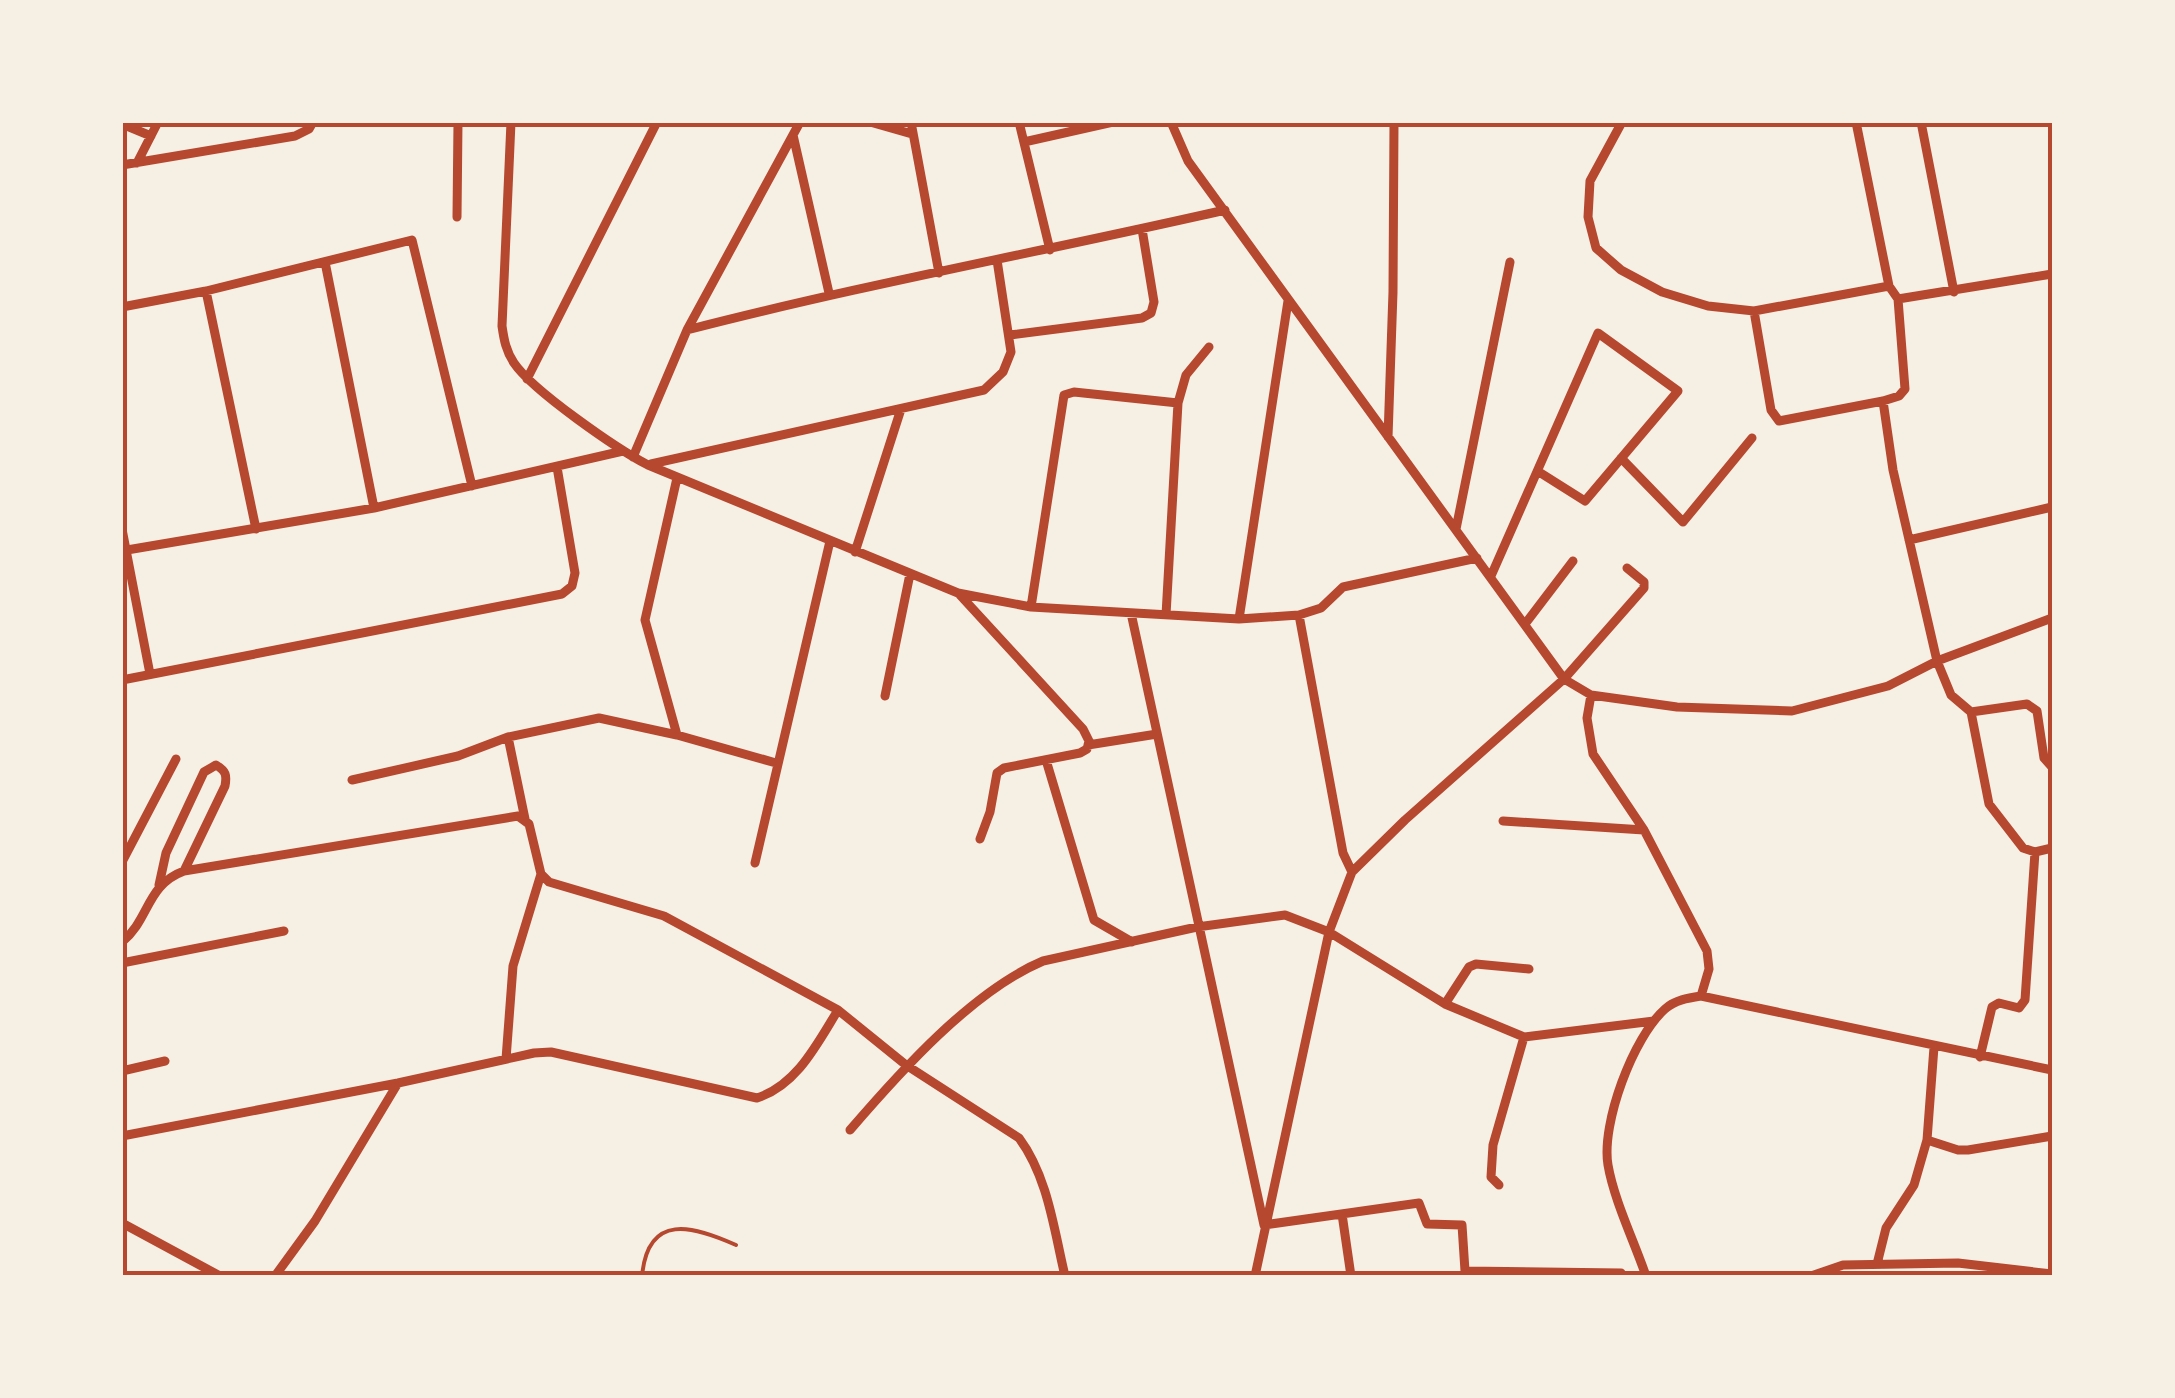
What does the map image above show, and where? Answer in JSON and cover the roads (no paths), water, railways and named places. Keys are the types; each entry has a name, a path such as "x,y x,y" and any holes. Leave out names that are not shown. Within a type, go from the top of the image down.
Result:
{"street":[{"path":"137,162 158,122"},
{"path":"122,166 295,136 309,129 313,122"},
{"path":"456,217 458,122"},
{"path":"510,122 502,326 506,348 527,378 648,465 958,593 1032,607 1240,619 1299,615 1321,608 1343,587 1477,558"},
{"path":"527,378 657,122"},
{"path":"628,454 687,330 800,122"},
{"path":"870,122 912,128 939,272"},
{"path":"1019,122 1050,250"},
{"path":"1024,142 1113,122"},
{"path":"1171,122 1188,161 1564,679 1591,694 1677,708 1792,711 1888,686 1936,661 2052,618"},
{"path":"1388,436 1394,292 1394,122"},
{"path":"1622,122 1590,182 1588,217 1596,248 1621,270 1662,292 1708,306 1754,310 1889,286"},
{"path":"1754,310 1774,418 1883,401 1899,396 1905,389 1898,299 1889,286 1856,122"},
{"path":"1921,122 1954,292"},
{"path":"122,124 151,136"},
{"path":"793,135 829,293"},
{"path":"687,330 829,293 1050,250 1225,210"},
{"path":"1010,335 1151,314 1154,302 1142,229"},
{"path":"122,307 206,291 412,240 472,486"},
{"path":"648,465 984,390 1003,372 1011,352 997,260"},
{"path":"324,262 374,508"},
{"path":"1456,530 1510,262"},
{"path":"1898,299 2052,274"},
{"path":"206,291 256,529"},
{"path":"1240,619 1288,301"},
{"path":"1491,576 1598,333 1678,390 1585,501 1538,472"},
{"path":"1166,616 1178,403 1186,374 1209,347"},
{"path":"1032,607 1064,395 1074,392 1178,403"},
{"path":"1883,401 1893,470 1936,661 1951,694 1971,712 1989,804 2023,848 2036,852 2052,848"},
{"path":"855,552 901,409"},
{"path":"1621,458 1683,522 1752,438"},
{"path":"126,550 374,508 628,454"},
{"path":"122,680 562,594 572,586 575,574 557,467"},
{"path":"677,478 645,620 677,734"},
{"path":"1995,507 1998,520"},
{"path":"1909,540 2052,508"},
{"path":"122,529 150,674"},
{"path":"755,863 830,541"},
{"path":"1525,624 1573,561"},
{"path":"1255,1276 1329,932 1352,872 1564,679 1644,588 1644,582 1627,568"},
{"path":"885,696 910,574"},
{"path":"958,593 1083,729 1088,745"},
{"path":"1131,613 1264,1225"},
{"path":"1299,615 1343,853 1352,872"},
{"path":"1591,694 1587,718 1593,754 1644,830 1707,951 1708,969 1700,996"},
{"path":"1971,712 2032,706 2037,711 2044,758 2052,767"},
{"path":"352,780 458,756 508,737 599,718 677,734 776,763"},
{"path":"980,839 997,773 1004,768 1080,753 1088,745 1157,734"},
{"path":"506,1059 513,966 541,874 508,737"},
{"path":"122,862 176,759"},
{"path":"1046,760 1094,920 1132,942"},
{"path":"122,942 136,927 159,885 166,853 204,772 216,765 227,777 225,786 184,871"},
{"path":"159,885 184,871 518,816 525,818"},
{"path":"1503,821 1644,830"},
{"path":"1980,1057 1992,1007 1999,1004 2020,1008 2025,1000 2036,852"},
{"path":"541,874 556,886 664,916 838,1010 906,1065 1020,1138 1040,1175 1065,1276"},
{"path":"850,1130 906,1065 1024,969 1198,927 1284,914 1329,932 1445,1004 1524,1037 1654,1022"},
{"path":"122,963 284,931"},
{"path":"1445,1004 1469,968 1476,964 1529,968"},
{"path":"1646,1276 1608,1166 1606,1138 1626,1070 1654,1022 1669,1005 1700,996 2052,1070"},
{"path":"122,1136 551,1052 757,1098 772,1093 806,1062 838,1010"},
{"path":"1499,1185 1491,1177 1492,1145 1524,1037"},
{"path":"1877,1264 1886,1228 1914,1186 1927,1140 1934,1047"},
{"path":"122,1071 164,1060"},
{"path":"275,1276 316,1221 398,1083"},
{"path":"1927,1140 1968,1150 2052,1136"},
{"path":"1264,1225 1419,1203 1427,1224 1462,1225 1465,1270 1621,1273"},
{"path":"1342,1214 1351,1276"},
{"path":"122,1223 220,1276"},
{"path":"1811,1276 1843,1265 1958,1263 2052,1274"},
{"path":"464,1276 481,1276"}],"lane":[{"path":"642,1276 646,1248 674,1229 706,1232 736,1245"}]}
